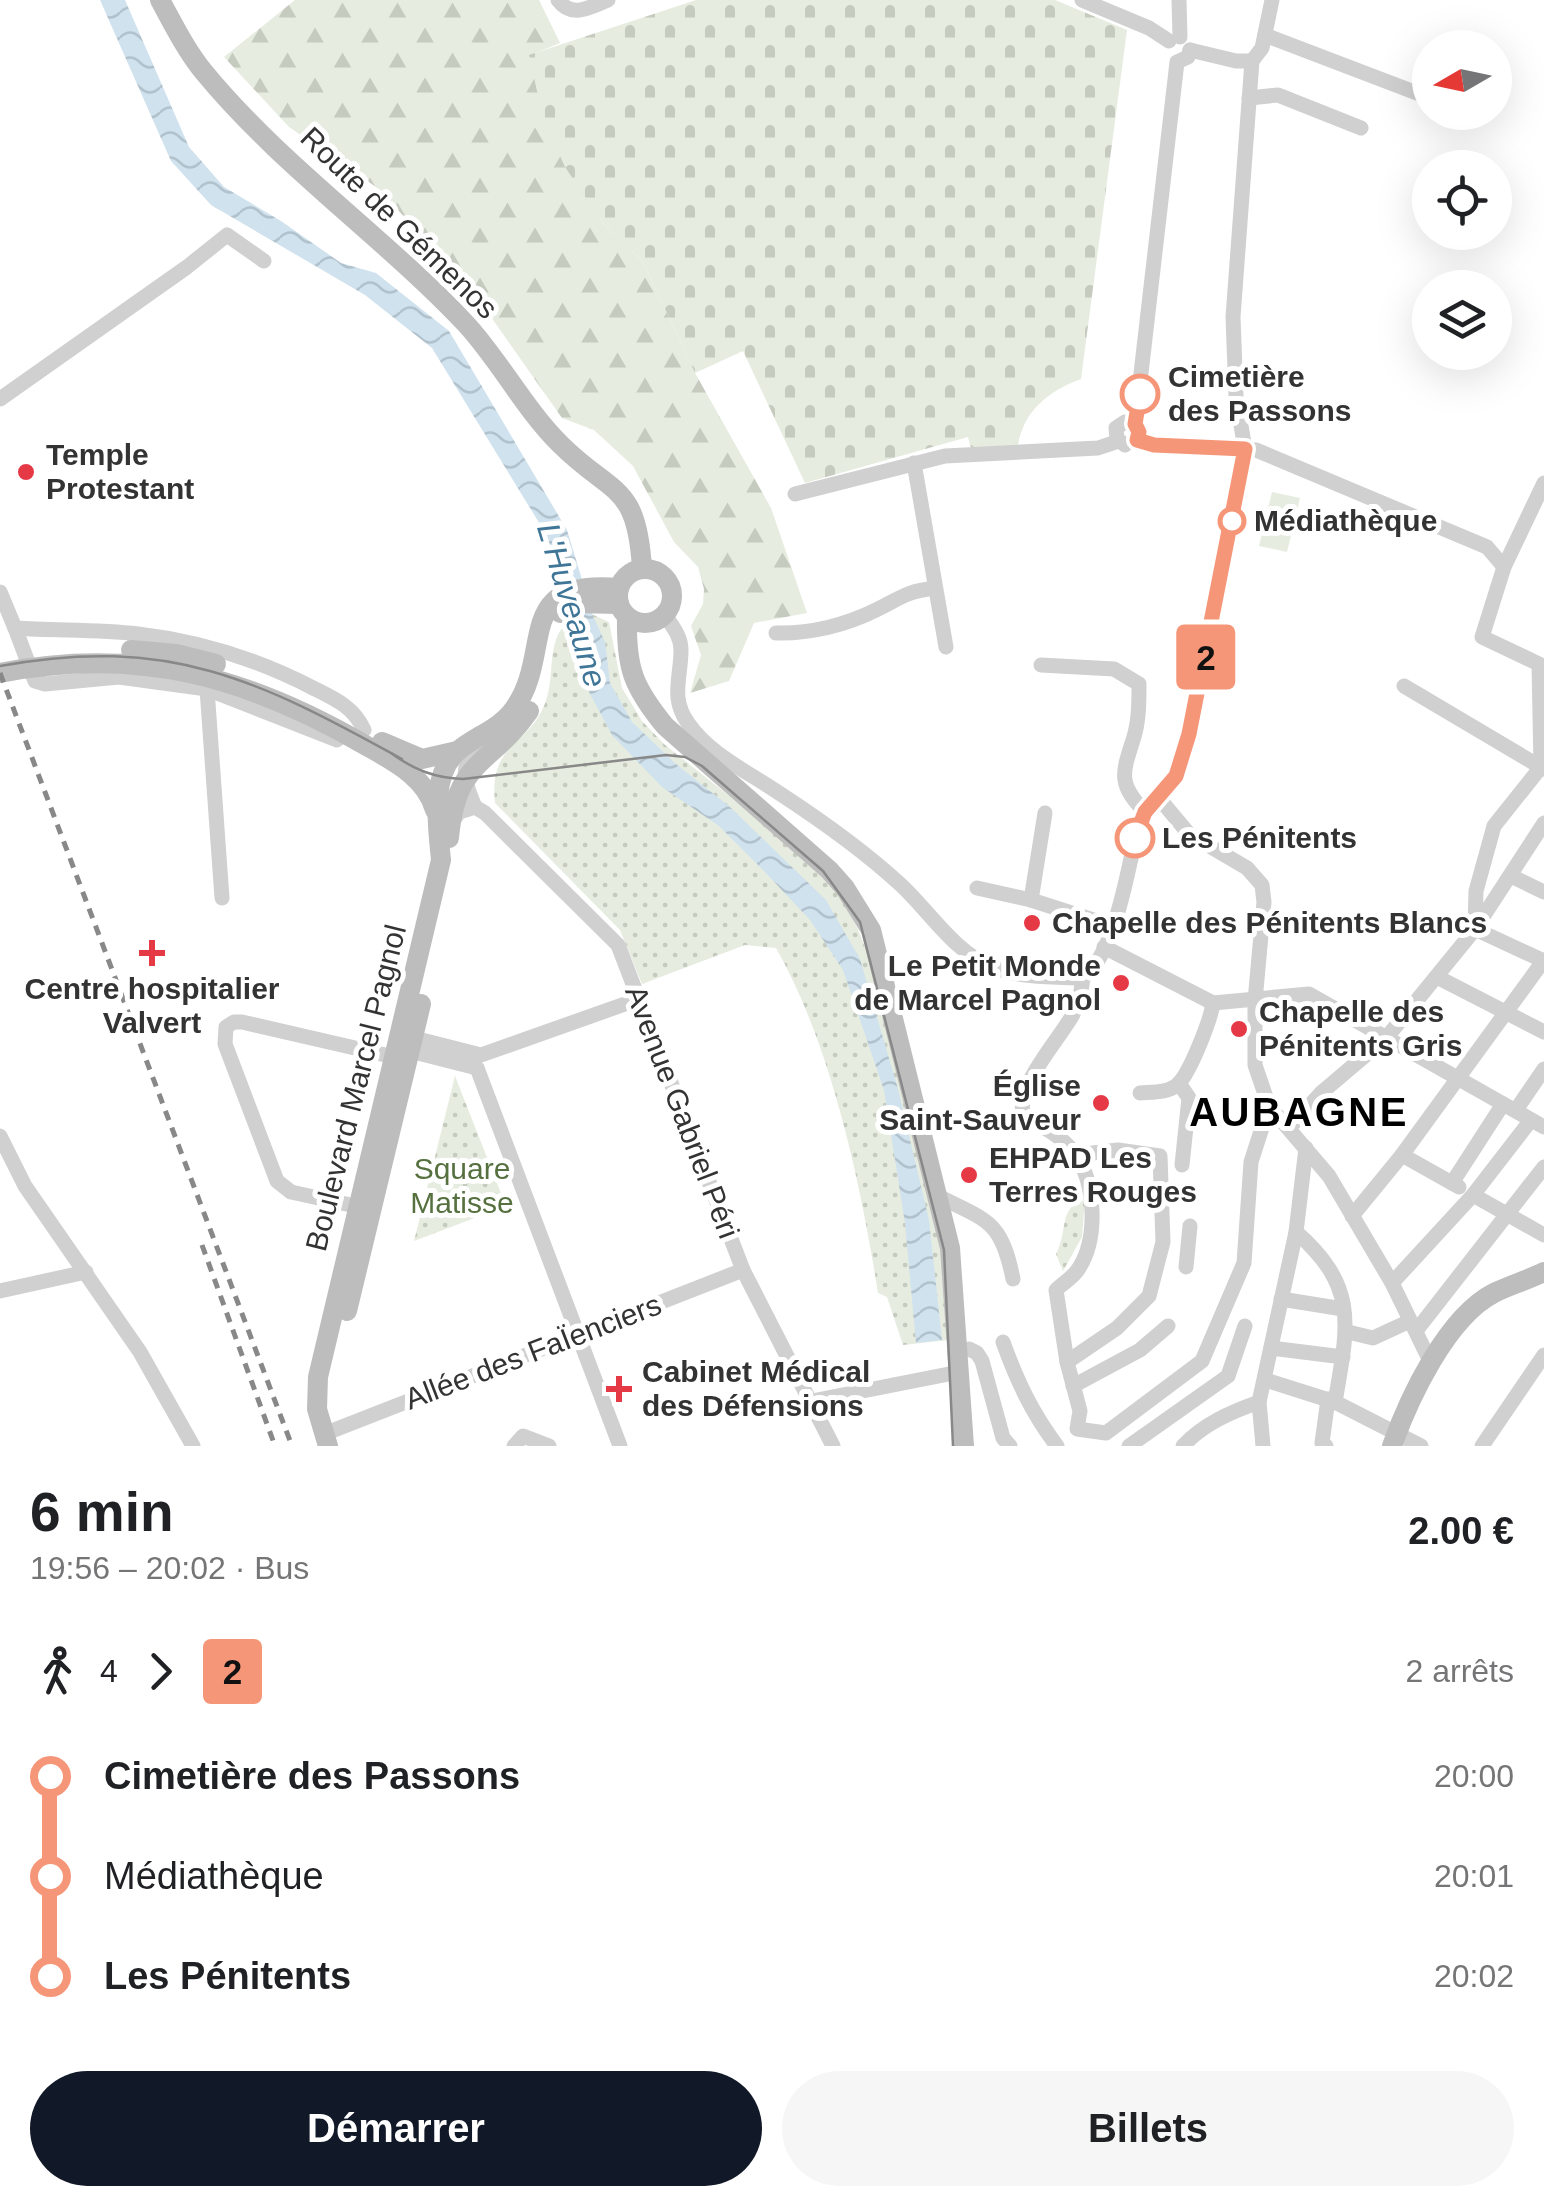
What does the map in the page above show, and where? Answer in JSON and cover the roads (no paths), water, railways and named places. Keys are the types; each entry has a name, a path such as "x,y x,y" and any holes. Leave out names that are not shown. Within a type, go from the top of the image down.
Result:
{"main road":[{"name":"Route de Gémenos","path":"160,0 201,70 468,326 559,443 624,496 640,537 642,569"},
{"name":"Route de Gémenos","path":"172,0 242,113"},
{"path":"412,767 460,749 513,712 552,613 594,594 622,603 642,624 658,620 670,608 672,589 660,574 642,569 628,575 622,603 631,676 650,709 664,726 829,870 846,888 871,930 950,1248 964,1446"},
{"path":"454,778 508,735 533,704 552,613"},
{"path":"0,660 66,651 126,650 176,654 260,680 364,730 390,747 412,767 447,818"},
{"path":"0,673 144,665 210,675 324,721 412,767 454,778"},
{"path":"454,778 460,749"},
{"name":"Boulevard Marcel Pagnol","path":"330,1439 327,1390 404,1048 454,778"},
{"path":"1394,1439 1431,1363 1462,1320 1491,1294 1544,1272"}],"street":[{"path":"558,0 565,9 576,11 608,0"},
{"path":"1082,0 1180,43 1236,61 1252,61"},
{"path":"1136,432 1178,62 1188,57 1180,43 1179,0"},
{"path":"1270,1106 1251,1162 1244,1263 1209,1348 1197,1368 1106,1433 1077,1429 1080,1411 1067,1362 1056,1290 1079,1268 1093,1213 1086,1172 1076,1155 1050,1130 1024,1117 1022,1100 1070,1019 1081,997 1083,978 1094,968 1104,947 1138,827 1145,812 1176,776 1189,734 1245,449 1236,396 1233,317 1252,61 1262,48 1272,0"},
{"path":"1265,35 1412,91"},
{"path":"1248,98 1278,95 1362,128"},
{"path":"0,399 226,235 264,261"},
{"path":"795,494 946,456 1098,448 1119,441 1116,432 1126,422 1154,445 1256,450 1486,547 1504,567"},
{"path":"914,463 946,647"},
{"path":"1475,929 1476,892 1494,826 1542,768 1542,662 1482,637 1504,567 1544,482"},
{"path":"776,633 796,634 828,627 878,610 901,594 934,588"},
{"path":"0,592 34,670 34,681 45,684 120,677 206,689 326,734 380,761 412,767"},
{"path":"665,615 681,649 677,704 706,744 834,830 903,886 960,946 991,967 1083,978"},
{"path":"16,628 140,634 222,651 291,677 342,703 358,715 364,730"},
{"path":"1042,665 1114,669 1139,684 1139,704 1124,782 1145,812"},
{"path":"1404,686 1542,768"},
{"path":"206,689 222,898"},
{"path":"480,810 454,778 498,724"},
{"path":"1158,797 1189,834 1247,868 1262,885 1255,1065 1270,1106 1329,1176 1392,1282 1431,1363"},
{"path":"447,818 459,812 480,810"},
{"name":"Avenue Gabriel Péri","path":"480,810 618,944 743,1270 833,1446"},
{"path":"1031,900 1045,813"},
{"path":"1290,1127 1321,1093 1386,1037 1437,977 1475,929 1544,823"},
{"path":"1511,876 1544,892"},
{"path":"977,888 1031,900 1112,926"},
{"path":"1352,1216 1402,1155 1544,961 1475,929"},
{"path":"1104,947 1213,1003 1308,994 1538,1124 1392,1282"},
{"path":"1437,977 1544,1032"},
{"path":"365,1208 291,1192 278,1182 223,1034 226,1027 242,1022 479,1062 639,999"},
{"path":"1140,1093 1164,1091 1179,1084 1210,1022 1213,1003"},
{"path":"479,1062 620,1446"},
{"path":"1452,1183 1509,1107 1544,1069"},
{"path":"1179,1084 1190,1098 1182,1164"},
{"path":"0,1136 25,1186 140,1352 193,1446"},
{"path":"1264,1446 1259,1402 1296,1232 1306,1148"},
{"path":"1067,1362 1116,1328 1148,1296 1162,1242 1160,1156 1118,1150 1076,1155"},
{"path":"1402,1155 1544,1234"},
{"path":"1348,1332 1372,1338 1413,1326 1544,1168"},
{"path":"936,1195 997,1228 1007,1248 1013,1280"},
{"path":"1186,1267 1190,1226"},
{"path":"1296,1232 1337,1278 1348,1332 1322,1443 1326,1446"},
{"name":"Allée des FaÏenciers","path":"330,1439 578,1334 743,1270"},
{"path":"0,1290 86,1272"},
{"path":"1281,1298 1343,1309"},
{"path":"1073,1386 1140,1350 1168,1326"},
{"path":"1129,1446 1228,1376 1245,1326"},
{"path":"1272,1340 1343,1357"},
{"path":"1003,1342 1019,1387 1035,1417 1058,1446"},
{"path":"969,1350 982,1361 1003,1438 1010,1446"},
{"path":"1482,1446 1544,1356"},
{"path":"812,1401 959,1372"},
{"path":"1266,1380 1331,1400 1394,1439 1422,1446"},
{"path":"1183,1446 1194,1434 1232,1411 1259,1402"},
{"path":"514,1446 524,1436 550,1446"}],"water":[{"name":"L'Huveaune","path":"100,0 125,0 189,147 224,187 341,263 376,273 449,331 567,530 593,616 605,642 610,683 632,722 730,807 826,900 860,959 898,1089 929,1220 942,1340 916,1343 905,1223 884,1090 843,970 810,920 763,870 719,826 662,787 612,735 589,692 579,651 577,620 546,534 432,348 365,295 211,205 171,161"}],"tram line":[{"path":"0,666 114,656 211,671 303,707 402,759"},
{"path":"391,753 425,772 463,779 666,755 685,757 702,766 823,871 860,922 944,1250 953,1446"}],"railway":[{"path":"0,673 292,1446"},
{"path":"202,1245 275,1446"}],"place":[{"name":"Cimetière des Passons","path":"1140,394"},
{"name":"Temple Protestant","path":"26,472"},
{"name":"Médiathèque","path":"1232,521"},
{"name":"Les Pénitents","path":"1135,838"},
{"name":"Chapelle des Pénitents Blancs","path":"1032,923"},
{"name":"Centre hospitalier Valvert","path":"152,953"},
{"name":"Le Petit Monde de Marcel Pagnol","path":"1121,983"},
{"name":"Chapelle des Pénitents Gris","path":"1239,1029"},
{"name":"Église Saint-Sauveur","path":"1101,1103"},
{"name":"EHPAD Les Terres Rouges","path":"969,1175"},
{"name":"Cabinet Médical des Défensions","path":"619,1389"}],"district":[{"name":"AUBAGNE","path":"1299,1112"}],"park label":[{"name":"Square Matisse","path":"462,1186"}]}
